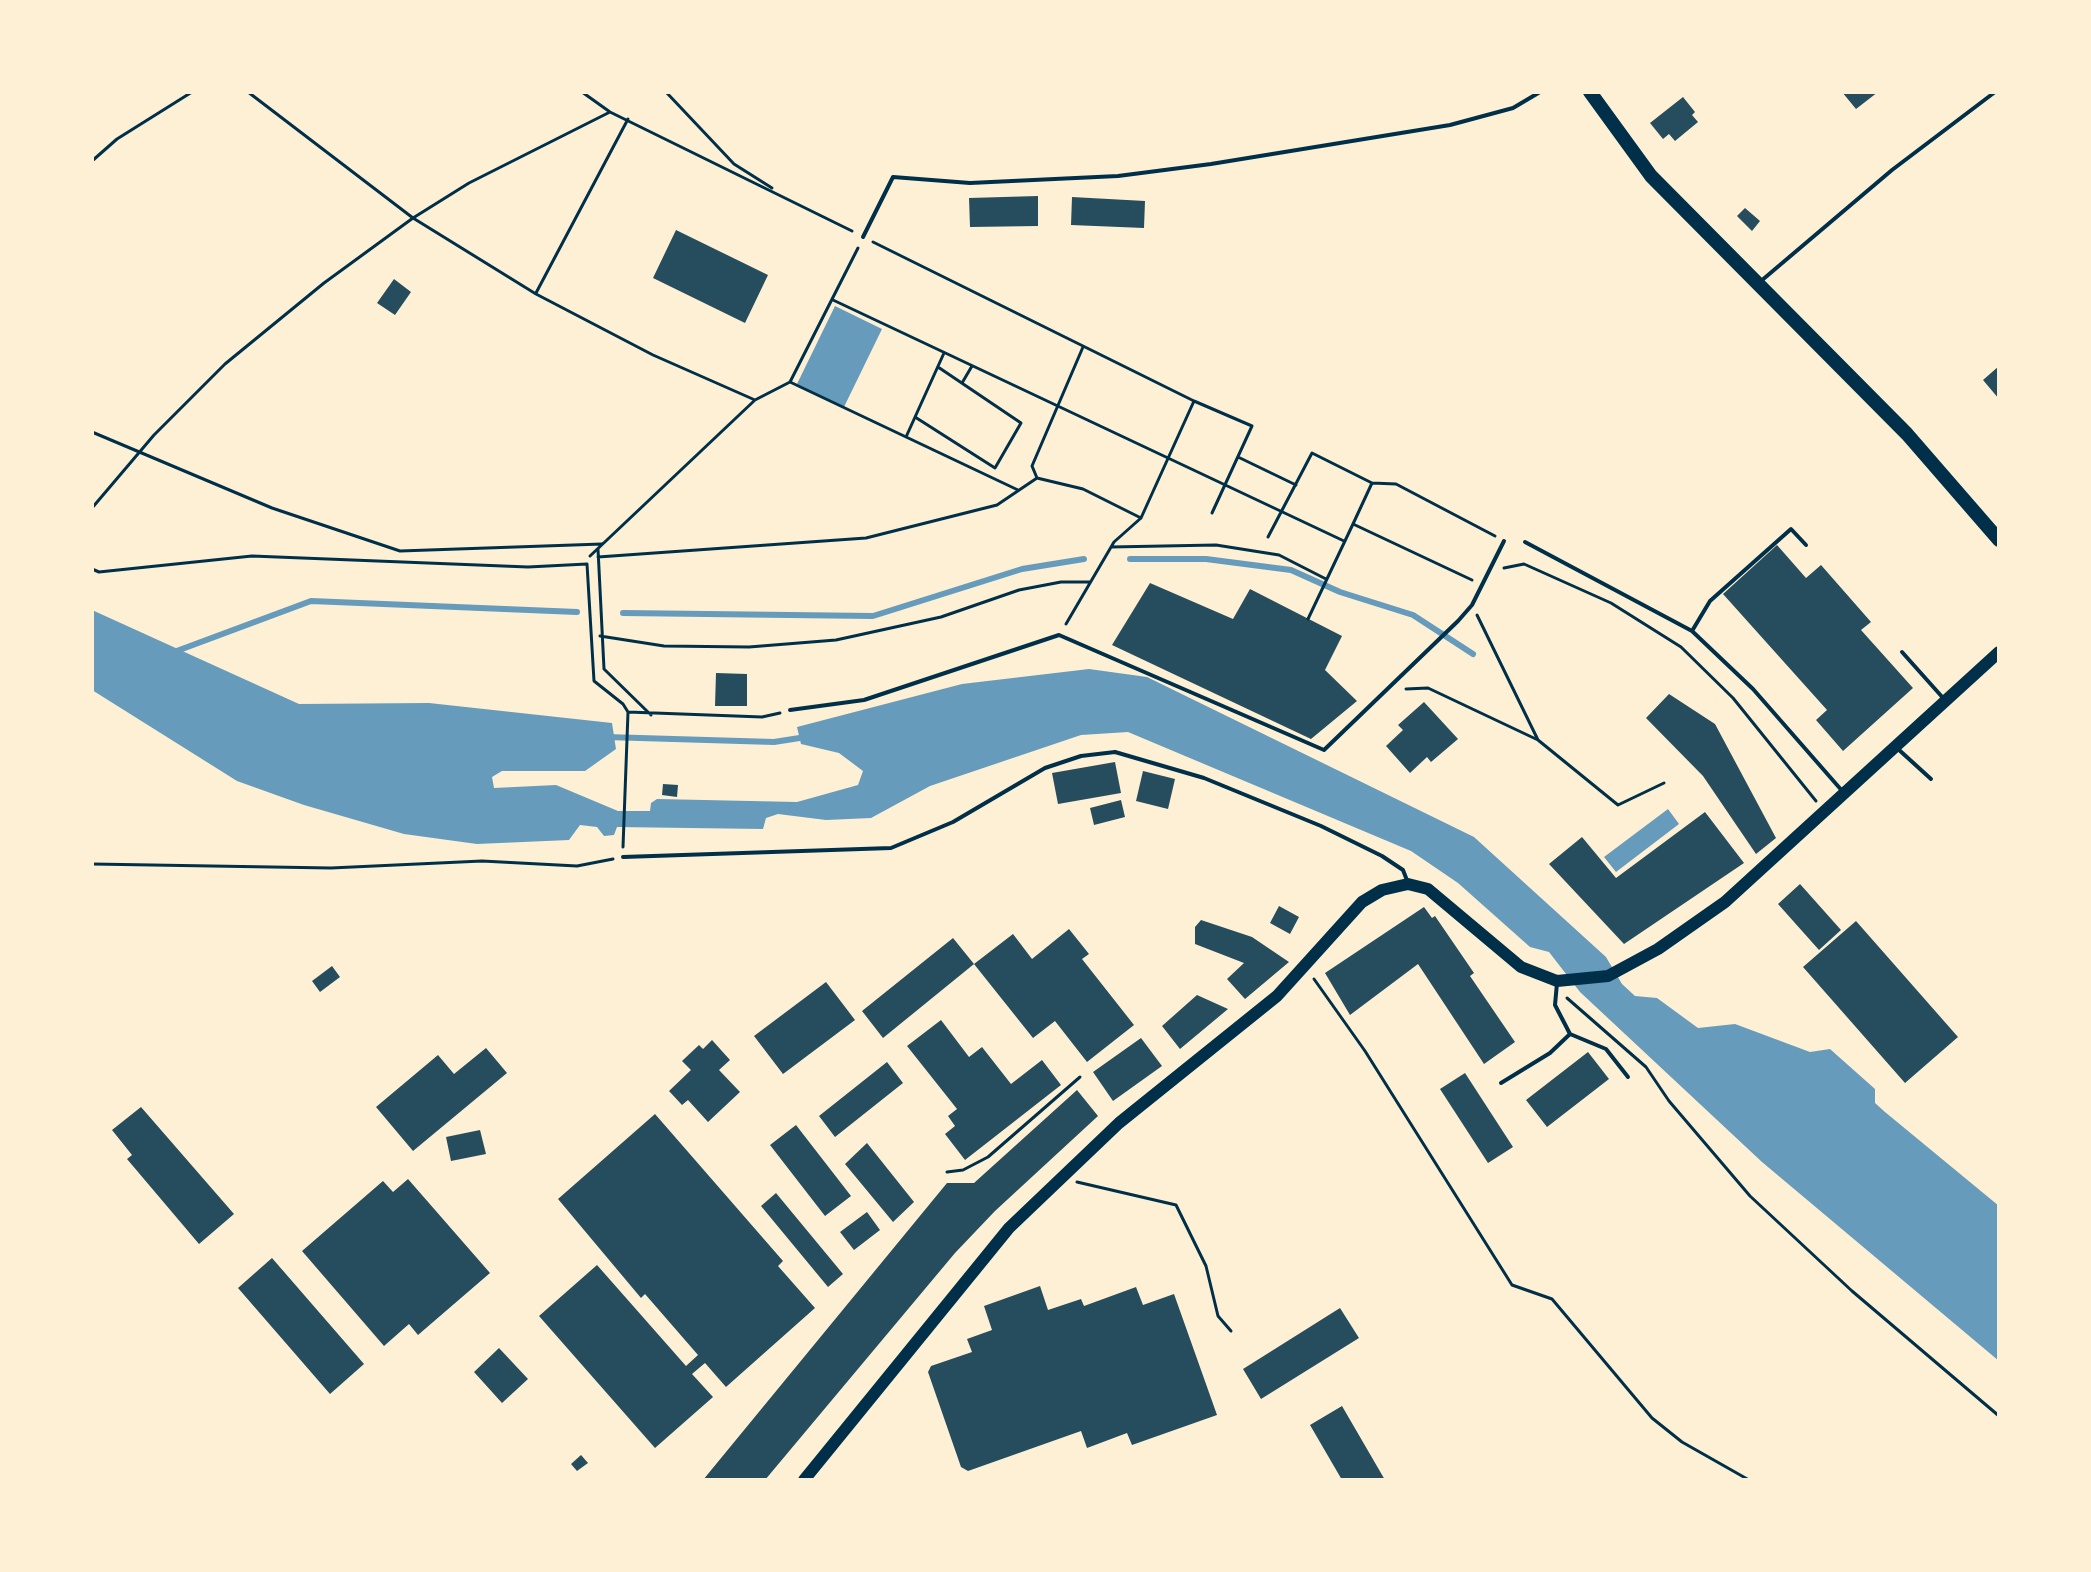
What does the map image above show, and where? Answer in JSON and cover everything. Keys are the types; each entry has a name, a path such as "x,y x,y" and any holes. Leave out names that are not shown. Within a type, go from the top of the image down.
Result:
{"main road":[{"path":"1590,92 1651,176 1756,286 1907,434 1999,540"},
{"path":"804,1480 1009,1228 1119,1123 1252,1019 1362,902 1382,890 1408,884 1428,889 1447,901 1521,967 1557,981 1608,976 1725,902 1999,652"}],"lane":[{"path":"863,237 893,177 970,183 1118,176 1211,164 1450,125 1513,108 1540,92"},
{"path":"1756,286 1892,170 1995,92"},
{"path":"1692,631 1710,601 1791,529 1806,545"},
{"path":"790,710 864,700 1059,635 1324,750 1438,644 1472,605 1504,541"},
{"path":"1525,542 1692,631 1753,689 1846,794"},
{"path":"1902,652 1945,701"},
{"path":"1896,747 1931,779"},
{"path":"623,857 891,848 953,822 1045,768 1081,756 1115,752 1204,778 1321,826 1382,856 1403,870 1408,884"},
{"path":"1557,981 1555,1005 1570,1034 1606,1049 1628,1077"},
{"path":"1501,1083 1550,1053 1570,1034"}],"path":[{"path":"92,161 117,139 192,92"},
{"path":"248,92 413,218 536,294 653,355 755,400"},
{"path":"582,92 610,112 1083,347 1252,426 1212,513"},
{"path":"666,92 734,164 789,199"},
{"path":"92,508 140,452 225,364 324,283 413,218 469,183 610,112"},
{"path":"536,294 628,119"},
{"path":"590,556 755,400 790,382 863,237"},
{"path":"833,300 1344,541"},
{"path":"1037,478 1032,466 1083,347"},
{"path":"906,437 944,352"},
{"path":"962,383 972,366"},
{"path":"915,417 995,468 1021,423 938,367"},
{"path":"790,382 1019,490"},
{"path":"1059,635 1111,547 1141,518 1194,401"},
{"path":"92,432 272,508 400,551 602,544"},
{"path":"1268,537 1312,453 1372,483 1396,484 1504,541"},
{"path":"1238,457 1296,485"},
{"path":"598,557 866,538 997,505 1037,478 1083,489 1141,518"},
{"path":"1308,619 1372,483"},
{"path":"1353,524 1480,584"},
{"path":"1111,547 1216,545 1279,555 1326,579"},
{"path":"598,549 604,669 651,715"},
{"path":"92,569 99,572 252,556 528,567 587,564 594,681 623,704 629,722 623,857 577,866 482,861 331,868 92,864"},
{"path":"1488,571 1524,564 1611,603 1681,647 1733,698 1825,814"},
{"path":"600,636 664,646 749,647 836,640 941,617 1019,590 1061,582 1090,582"},
{"path":"1472,605 1538,740"},
{"path":"1391,690 1428,688 1538,740 1618,805 1664,783"},
{"path":"628,712 762,717 790,710"},
{"path":"1303,967 1365,1051 1512,1285 1552,1299 1652,1418 1682,1442 1749,1480"},
{"path":"1557,981 1566,997 1646,1067 1669,1101 1750,1196 1852,1291 1999,1416"},
{"path":"947,1172 963,1170 988,1157 1080,1077"},
{"path":"1059,1178 1176,1205 1206,1266 1218,1316 1231,1331"}],"water":[{"path":"835,306 882,329 844,407 797,384"},
{"path":"92,610 299,704 429,703 612,723 616,749 585,771 502,771 492,777 494,788 556,785 618,811 650,811 651,803 657,799 797,802 858,785 863,771 839,753 801,744 797,727 962,684 1089,669 1147,677 1474,837 1606,957 1622,984 1635,996 1657,998 1698,1028 1735,1024 1810,1052 1830,1049 1875,1089 1875,1103 1999,1206 1999,1361 1762,1162 1580,992 1549,952 1530,947 1458,883 1411,851 1128,732 1081,735 930,786 871,818 826,820 778,814 766,818 763,829 617,827 614,835 604,836 597,827 580,825 569,840 477,844 404,834 304,805 237,781 92,690"},
{"path":"1668,809 1679,824 1616,872 1604,857"}],"building":[{"path":"1842,92 1878,92 1856,109"},
{"path":"1683,97 1695,112 1692,115 1698,122 1675,141 1669,134 1663,139 1650,123"},
{"path":"1038,196 1038,226 970,227 969,198"},
{"path":"1072,197 1145,201 1144,228 1071,225"},
{"path":"1745,208 1760,221 1752,231 1737,216"},
{"path":"676,230 768,275 745,323 653,278"},
{"path":"394,279 411,292 395,315 377,303"},
{"path":"1999,366 1999,399 1983,380"},
{"path":"1777,545 1806,578 1821,565 1871,622 1861,630 1913,688 1843,751 1816,720 1827,710 1723,594"},
{"path":"1150,583 1233,619 1250,589 1342,636 1325,670 1357,701 1311,739 1112,645"},
{"path":"716,673 747,674 747,706 715,706"},
{"path":"1669,694 1715,724 1776,838 1756,854 1703,776 1646,718"},
{"path":"1424,702 1458,739 1431,762 1427,757 1410,773 1386,746 1403,730 1398,725"},
{"path":"1115,762 1121,793 1058,804 1052,773"},
{"path":"1143,771 1175,779 1168,809 1136,801"},
{"path":"663,784 678,785 677,797 662,795"},
{"path":"1121,800 1125,817 1094,825 1090,808"},
{"path":"1705,812 1744,863 1624,944 1549,864 1582,837 1616,878"},
{"path":"1800,884 1841,930 1819,950 1778,904"},
{"path":"1279,906 1299,917 1290,934 1270,923"},
{"path":"1424,907 1432,918 1435,916 1474,973 1470,976 1515,1042 1484,1064 1418,964 1350,1015 1325,973"},
{"path":"1201,920 1252,937 1289,962 1245,999 1227,979 1244,963 1195,944 1195,927"},
{"path":"1856,921 1958,1037 1905,1083 1803,967"},
{"path":"1069,929 1089,954 1082,959 1134,1025 1087,1062 1055,1021 1033,1038 974,964 1013,934 1032,959"},
{"path":"953,938 974,964 883,1038 862,1011"},
{"path":"332,966 340,977 320,992 312,981"},
{"path":"826,982 855,1020 783,1074 754,1036"},
{"path":"1197,995 1228,1009 1180,1049 1162,1026"},
{"path":"941,1020 969,1057 982,1047 1011,1084 1042,1060 1061,1085 965,1160 945,1134 955,1126 948,1116 957,1109 907,1046"},
{"path":"1141,1038 1162,1066 1113,1101 1093,1072"},
{"path":"712,1040 730,1060 719,1070 740,1092 708,1122 688,1100 682,1105 669,1091 691,1070 682,1061 699,1045 703,1049"},
{"path":"486,1048 507,1073 413,1151 376,1107 438,1055 454,1074"},
{"path":"1588,1052 1609,1079 1547,1127 1526,1100"},
{"path":"887,1062 903,1083 835,1137 819,1116"},
{"path":"1465,1073 1513,1147 1488,1163 1440,1089"},
{"path":"1077,1090 1098,1116 995,1211 955,1253 765,1480 703,1480 947,1183 974,1183"},
{"path":"141,1107 234,1214 199,1244 127,1159 132,1155 112,1130"},
{"path":"655,1114 783,1261 778,1266 815,1308 726,1387 705,1363 692,1374 713,1397 655,1448 539,1316 597,1265 686,1366 698,1355 645,1294 641,1298 558,1199"},
{"path":"796,1125 851,1196 825,1216 770,1145"},
{"path":"480,1130 486,1154 451,1161 446,1137"},
{"path":"867,1143 914,1202 893,1222 845,1164"},
{"path":"408,1179 490,1273 418,1335 409,1324 384,1346 302,1251 383,1181 393,1192"},
{"path":"776,1193 843,1274 828,1287 761,1206"},
{"path":"867,1212 880,1230 854,1250 840,1232"},
{"path":"272,1258 364,1364 330,1394 238,1288"},
{"path":"1040,1286 1048,1310 1081,1299 1084,1306 1136,1287 1143,1305 1174,1294 1217,1415 1132,1445 1127,1433 1087,1448 1081,1431 968,1471 961,1467 928,1372 931,1366 972,1352 967,1339 992,1330 984,1306"},
{"path":"1340,1308 1359,1338 1261,1399 1243,1369"},
{"path":"499,1348 528,1379 502,1403 474,1372"},
{"path":"1342,1406 1385,1480 1342,1480 1310,1425"},
{"path":"581,1455 588,1463 577,1471 571,1464"}],"waterway":[{"path":"623,613 873,616 1022,569 1084,559"},
{"path":"1130,559 1206,559 1291,570 1340,592 1413,615 1473,654"},
{"path":"174,652 311,601 577,612"},
{"path":"606,737 774,742 806,737"}]}
